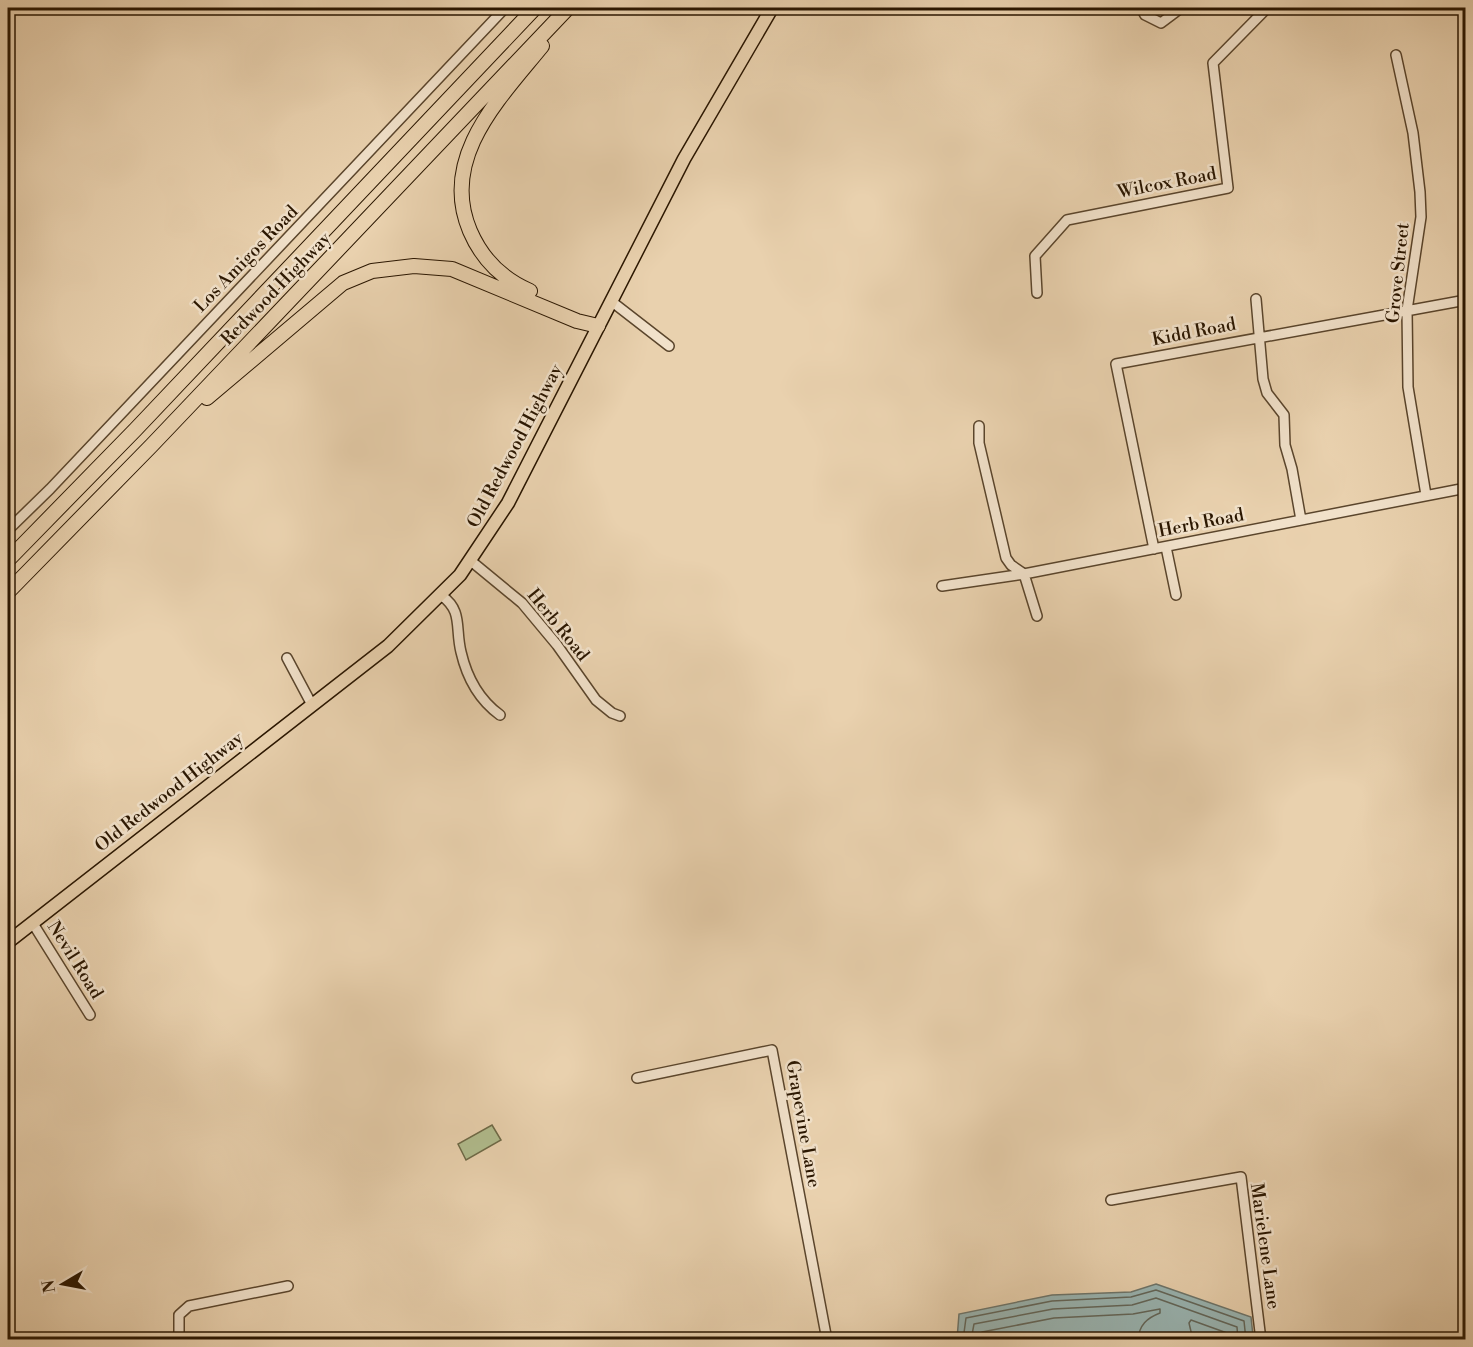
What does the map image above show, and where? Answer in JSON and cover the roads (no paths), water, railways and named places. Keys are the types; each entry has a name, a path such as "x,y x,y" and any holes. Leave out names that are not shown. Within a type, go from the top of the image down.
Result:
{"highway":[{"name":"Redwood Highway","path":"8,560 136,429 535,8"},
{"name":"Redwood Highway","path":"8,592 152,445 568,8"},
{"path":"574,8 484,122 464,161 460,193 467,224 474,241 495,270 516,285 581,314 598,326"},
{"path":"152,445 317,303 343,283 372,271 414,266 452,269 577,321 598,326"}],"main road":[{"name":"Old Redwood Highway","path":"8,942 388,646 442,596 471,561 508,503 684,159 772,8"}],"street":[{"name":"Los Amigos Road","path":"8,530 50,489 505,8"},
{"path":"1141,8 1146,15 1161,22 1181,8"},
{"name":"Wilcox Road","path":"1037,293 1035,256 1067,220 1228,188 1213,63 1267,8"},
{"name":"Grove Street","path":"1396,55 1413,133 1421,217 1407,310 1408,387 1426,495"},
{"path":"1256,299 1260,320 1258,337 1267,393 1284,415 1285,445 1292,469 1301,520"},
{"name":"Kidd Road","path":"1154,549 1116,364 1466,300"},
{"path":"611,302 669,346"},
{"path":"979,426 979,443 1006,558 1011,565 1024,574 1037,616"},
{"name":"Herb Road","path":"942,586 1024,574 1466,488"},
{"path":"1166,547 1176,595"},
{"name":"Herb Road","path":"471,561 522,603 589,691 612,713 620,716"},
{"path":"442,596 453,604 460,651 475,690 486,705 500,715"},
{"path":"287,658 312,705"},
{"name":"Nevil Road","path":"32,922 90,1015"},
{"name":"Grapevine Lane","path":"637,1078 772,1050 827,1340"},
{"name":"Marielene Lane","path":"1111,1200 1241,1177 1261,1340"},
{"path":"179,1340 179,1315 189,1306 288,1286"}],"water":[{"path":"1156,1284 1251,1317 1253,1336 1250,1340 1184,1340 1165,1336 1150,1340 957,1339 959,1314 1052,1295 1131,1292"}]}
